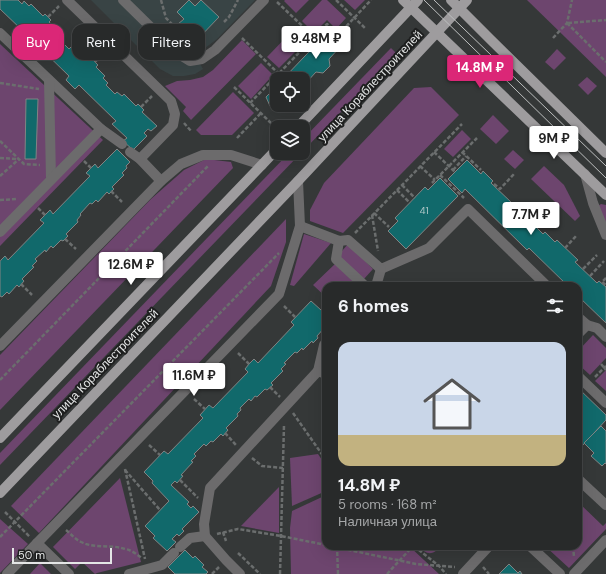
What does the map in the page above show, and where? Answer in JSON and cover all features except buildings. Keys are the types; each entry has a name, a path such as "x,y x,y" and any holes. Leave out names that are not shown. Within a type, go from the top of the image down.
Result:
{"main road":[{"path":"403,0 415,4 437,32 606,195"},
{"path":"451,0 606,152"},
{"name":"улица Кораблестроителей","path":"0,493 298,181 467,0"},
{"name":"улица Кораблестроителей","path":"305,120 415,4"},
{"name":"улица Кораблестроителей","path":"0,438 270,157"}],"street":[{"path":"67,0 171,101 175,114 172,125 140,159"},
{"path":"123,0 178,54 190,61 202,59 215,50 264,0"},
{"path":"0,33 101,129 122,144"},
{"path":"49,80 51,179"},
{"path":"0,232 101,129"},
{"path":"130,152 140,159 161,181"},
{"path":"0,346 161,181 181,164 203,156 231,155 262,166"},
{"path":"585,174 593,203 606,235"},
{"path":"7,574 35,541 279,294 300,226 298,181"},
{"path":"377,282 381,269 429,248 468,209 543,282"},
{"path":"300,226 344,240 381,269"},
{"path":"344,240 336,258 361,282"},
{"path":"582,321 586,325 597,328 606,337"},
{"path":"582,330 586,325"},
{"path":"240,574 205,536 204,524 210,488 286,406 322,373"},
{"path":"582,380 606,402"},
{"path":"582,483 606,505"},
{"path":"134,573 162,565 204,524"},
{"path":"190,538 205,536"},
{"path":"574,574 606,540"},
{"path":"35,541 69,574"},
{"path":"466,571 485,550"},
{"path":"534,550 560,574"}],"path":[{"path":"161,0 166,18 172,24"},
{"path":"220,27 229,17 238,0"},
{"path":"336,0 366,28"},
{"path":"338,34 371,0"},
{"path":"553,38 567,23 572,0"},
{"path":"277,2 314,37"},
{"path":"48,17 58,6"},
{"path":"567,23 606,20"},
{"path":"567,23 606,62"},
{"path":"281,72 327,24 349,46"},
{"path":"242,38 277,72"},
{"path":"0,83 49,91"},
{"path":"250,103 270,83"},
{"path":"234,87 270,122"},
{"path":"237,138 261,113"},
{"path":"344,240 373,214 462,124"},
{"path":"420,166 434,181 477,138"},
{"path":"0,141 24,164 51,166"},
{"path":"434,152 454,171 466,156"},
{"path":"462,152 481,170"},
{"path":"0,158 19,159"},
{"path":"0,176 19,159"},
{"path":"0,380 211,163"},
{"path":"494,184 500,189 514,174"},
{"path":"440,175 469,203 468,209"},
{"path":"402,185 415,198"},
{"path":"397,190 410,202"},
{"path":"112,191 122,202"},
{"path":"373,214 389,228"},
{"path":"373,214 381,269"},
{"path":"565,248 577,235"},
{"path":"66,239 76,249"},
{"path":"0,537 280,253"},
{"path":"583,269 597,255"},
{"path":"590,276 604,261"},
{"path":"606,278 602,282 606,286"},
{"path":"21,284 32,295"},
{"path":"284,306 295,317"},
{"path":"238,353 249,364"},
{"path":"593,379 605,368 600,364"},
{"path":"194,399 205,410"},
{"path":"286,406 322,455"},
{"path":"280,574 286,406"},
{"path":"225,434 244,452"},
{"path":"149,445 160,455"},
{"path":"262,466 283,468"},
{"path":"66,530 82,542 92,545 126,549 132,551 146,561 125,469 160,510"},
{"path":"180,480 199,499 208,501"},
{"path":"5,512 35,541"},
{"path":"205,536 238,529 322,544"},
{"path":"222,532 226,542"},
{"path":"337,550 338,574"},
{"path":"351,550 416,564 439,566 466,571"},
{"path":"386,574 409,550"},
{"path":"418,550 439,566 446,574"},
{"path":"237,553 260,574"}],"shaded area":[{"path":"91,0 255,0 217,39 205,48 205,24 138,24 138,47 130,39 130,24 115,24"},
{"path":"309,0 296,13 284,1"},
{"path":"322,0 327,0 346,18 336,29 327,20 314,33 302,21"},
{"path":"344,0 365,0 355,10"},
{"path":"527,0 606,0 606,77"},
{"path":"295,28 307,40 279,68 267,57"},
{"path":"242,40 256,54 191,120 183,111 186,107 165,86 177,81 203,77 213,70"},
{"path":"0,44 12,55 12,60 17,60 103,140 0,246"},
{"path":"391,48 397,54 310,144 310,132"},
{"path":"557,49 566,58 554,70 545,62"},
{"path":"151,60 199,60 203,69 195,74 173,76 160,69"},
{"path":"261,63 270,72 270,78 251,99 238,86"},
{"path":"587,77 597,86 588,95 578,85"},
{"path":"431,87 459,115 343,233 310,221 310,210 324,183 414,88"},
{"path":"233,92 254,113 232,135 201,135 196,130"},
{"path":"493,115 509,131 496,144 480,129"},
{"path":"462,130 471,139 453,157 444,149"},
{"path":"513,150 524,160 515,169 504,159"},
{"path":"206,159 231,162 233,168 0,410 0,355 151,199 184,170"},
{"path":"282,160 294,160 0,465 0,453"},
{"path":"544,166 564,185 580,216 575,221 531,179"},
{"path":"601,204 606,205 606,226 598,206"},
{"path":"286,219 286,242 271,286 39,533 11,506"},
{"path":"304,234 331,243 294,286 290,285"},
{"path":"348,244 373,269 363,280 339,256"},
{"path":"335,264 354,282 322,282 322,293 313,285"},
{"path":"593,335 606,348 606,358 590,375 582,368 582,347"},
{"path":"606,370 606,391 595,381"},
{"path":"318,454 322,460 322,493 292,506 290,458"},
{"path":"120,478 141,562 95,574 82,562 75,569 53,547"},
{"path":"279,487 279,533 241,526"},
{"path":"322,497 322,550 413,550 439,574 291,574 290,528 292,511"},
{"path":"582,506 603,526 606,523 606,529 569,568 549,550 582,550"},
{"path":"0,519 28,544 0,573"},
{"path":"423,550 436,550 432,553 427,553"},
{"path":"40,563 51,574 30,574"}],"tram line":[{"path":"424,0 606,178"},
{"path":"434,0 606,166"}]}
